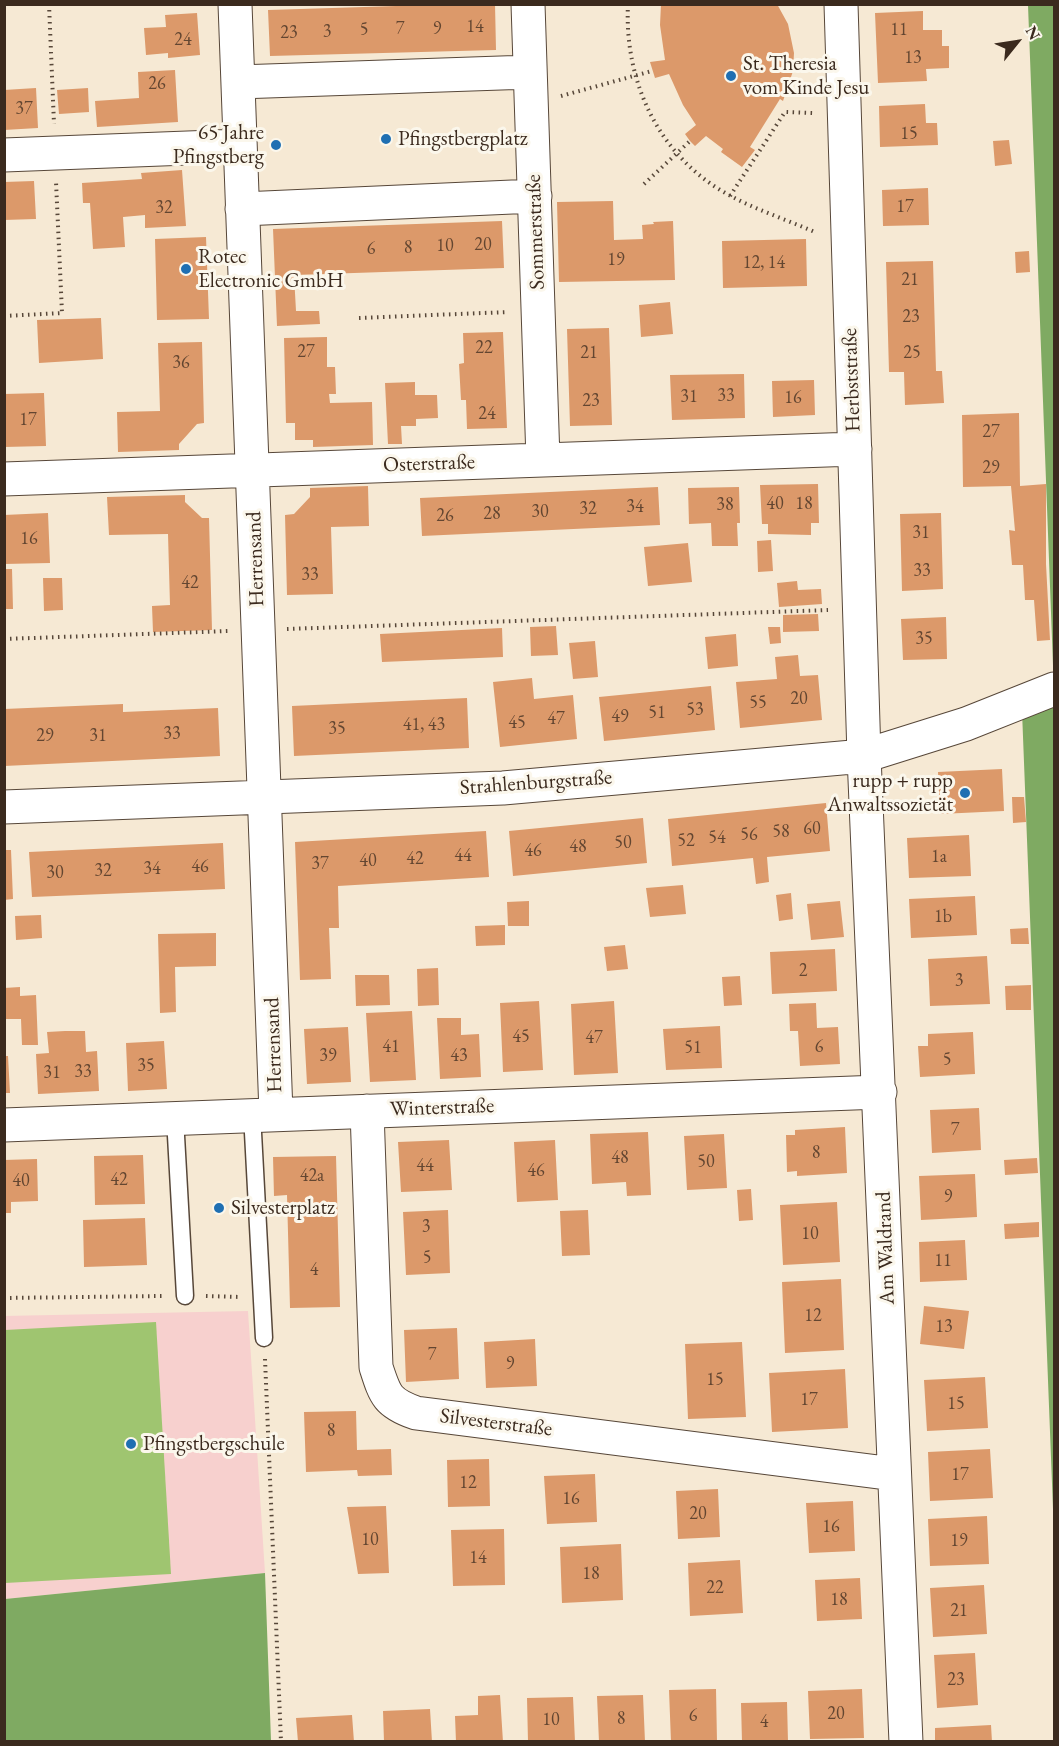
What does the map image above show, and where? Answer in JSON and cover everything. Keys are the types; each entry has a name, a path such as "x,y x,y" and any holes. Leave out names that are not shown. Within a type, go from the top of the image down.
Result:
{"street":[{"name":"Herrensand","path":"235,4 265,797 264,1114"},
{"name":"Sommerstraße","path":"528,4 543,460"},
{"name":"Herbststraße","path":"841,4 864,756"},
{"path":"238,82 530,72"},
{"path":"4,155 240,146"},
{"path":"242,209 535,196"},
{"name":"Osterstraße","path":"4,479 855,449"},
{"name":"Strahlenburgstraße","path":"4,807 503,788 864,756 966,724 1054,689"},
{"name":"Am Waldrand","path":"864,756 906,1742"},
{"name":"Winterstraße","path":"4,1125 880,1092"},
{"name":"Silvesterstraße","path":"367,1111 376,1367 383,1390 398,1406 416,1413 894,1474"}],"lane":[{"path":"264,1114 262,1297 264,1338"},
{"path":"175,1118 185,1296"}],"path":[{"path":"4,316 62,313 49,4"},
{"path":"628,4 627,31 634,75 652,118 677,154 702,178 729,196 819,234 848,235"},
{"path":"532,104 652,71"},
{"path":"729,196 785,112 844,114"},
{"path":"644,184 690,141"},
{"path":"359,318 539,311"},
{"path":"4,639 859,609"},
{"path":"4,1298 262,1297"},
{"path":"264,1338 281,1742"}],"shaded area":[{"name":"Pfingstbergschule","path":"248,1311 265,1573 5,1599 4,1316"}],"green space":[{"path":"1028,5 1054,5 1054,692"},
{"path":"1054,700 1054,1535 1022,711"},
{"path":"156,1322 171,1574 5,1583 5,1330"},
{"path":"265,1573 271,1741 5,1741 5,1599"}],"building":[{"path":"495,4 496,50 270,56 268,10"},
{"name":"St. Theresia vom Kinde Jesu","path":"661,4 777,4 788,24 794,53 793,71 783,101 780,99 750,147 755,150 742,167 721,152 723,149 706,136 695,146 690,141 685,134 696,125 683,105 669,74 655,78 650,62 665,60 660,25"},
{"path":"923,11 923,30 942,30 942,46 949,46 949,68 926,69 927,81 878,83 875,13"},
{"path":"197,13 200,55 168,58 168,53 146,55 144,28 166,27 165,15"},
{"path":"175,70 178,122 97,127 95,101 139,98 138,72"},
{"path":"36,88 38,128 4,130 4,90"},
{"path":"88,88 89,112 59,114 57,90"},
{"path":"925,104 926,123 937,123 938,145 880,147 879,106"},
{"path":"1009,140 1012,164 995,166 993,141"},
{"path":"182,170 186,226 145,228 145,215 123,217 125,247 93,249 90,203 83,203 82,183 142,179 141,173"},
{"path":"34,181 36,219 4,220 4,182"},
{"path":"928,188 929,225 883,226 882,190"},
{"path":"613,201 614,240 643,239 642,225 673,221 675,280 559,282 557,202"},
{"path":"502,221 504,268 294,275 296,311 319,311 320,324 277,326 273,229"},
{"path":"206,237 209,319 157,320 155,239"},
{"path":"806,239 807,286 723,288 722,241"},
{"path":"1029,251 1030,272 1016,273 1015,252"},
{"path":"933,261 936,371 942,371 944,403 905,405 904,372 889,372 886,262"},
{"path":"670,302 673,334 641,337 639,305"},
{"path":"101,318 103,359 39,363 37,320"},
{"path":"609,328 612,425 570,426 567,329"},
{"path":"503,332 507,428 467,429 466,400 461,400 459,364 464,363 463,333"},
{"path":"327,337 327,367 335,367 336,394 329,394 330,403 372,402 373,445 313,447 313,440 295,440 295,423 286,423 284,338"},
{"path":"202,342 204,423 197,424 179,444 179,450 118,452 117,412 160,411 158,343"},
{"path":"744,374 745,418 672,420 670,375"},
{"path":"814,380 815,415 773,417 772,381"},
{"path":"415,382 415,395 437,395 438,418 416,419 416,426 401,426 402,444 388,444 385,383"},
{"path":"44,393 46,446 4,447 4,394"},
{"path":"1019,413 1020,486 1046,484 1046,564 1050,640 1037,641 1034,600 1025,600 1023,565 1012,565 1009,530 1015,531 1011,486 963,487 962,415"},
{"path":"818,484 819,523 811,523 811,535 768,534 768,524 762,524 760,485"},
{"path":"368,486 369,526 331,527 333,594 287,595 285,515 294,514 310,497 310,488"},
{"path":"658,487 660,525 422,536 420,498"},
{"path":"739,487 738,546 712,546 711,523 689,524 688,488"},
{"path":"185,495 185,502 202,518 209,518 212,630 153,632 152,606 170,605 168,534 109,535 107,497"},
{"path":"48,513 50,563 4,564 4,515"},
{"path":"941,513 943,589 902,591 900,514"},
{"path":"771,540 773,571 758,572 757,541"},
{"path":"688,543 692,582 648,586 644,547"},
{"path":"4,569 12,569 13,609 4,609"},
{"path":"43,578 62,578 63,610 44,611"},
{"path":"797,581 798,590 821,589 822,604 779,607 777,583"},
{"path":"818,614 819,631 783,632 783,615"},
{"path":"946,617 947,659 903,660 901,619"},
{"path":"556,626 558,655 531,656 530,627"},
{"path":"768,627 780,627 781,643 770,644"},
{"path":"502,628 503,657 382,662 380,634"},
{"path":"736,634 738,666 708,669 705,637"},
{"path":"595,641 598,677 573,679 569,643"},
{"path":"798,655 800,676 818,675 822,720 740,728 736,682 777,679 775,657"},
{"path":"532,678 534,699 573,695 577,739 500,747 493,682"},
{"path":"711,686 715,730 604,741 599,697"},
{"path":"467,698 469,748 294,756 292,706"},
{"path":"123,704 123,712 218,708 220,756 4,766 4,709"},
{"path":"1002,769 1004,811 940,814 938,772"},
{"path":"1012,797 1024,797 1026,822 1013,823"},
{"path":"826,803 830,851 767,857 769,882 756,884 753,858 672,866 668,819"},
{"path":"643,818 647,863 513,876 509,831"},
{"path":"486,831 489,877 338,886 339,928 329,928 331,979 300,980 295,842"},
{"path":"969,835 971,876 909,878 907,838"},
{"path":"223,843 225,889 32,897 29,852"},
{"path":"4,850 11,850 13,899 4,900"},
{"path":"683,885 686,914 650,917 646,888"},
{"path":"791,893 793,919 779,921 776,895"},
{"path":"975,896 977,935 911,938 909,899"},
{"path":"529,901 529,926 508,926 507,902"},
{"path":"840,901 844,937 811,940 807,904"},
{"path":"41,915 42,938 16,940 15,916"},
{"path":"505,925 505,945 476,946 475,926"},
{"path":"1028,928 1029,944 1011,944 1010,929"},
{"path":"216,933 216,966 175,967 176,1012 160,1013 158,934"},
{"path":"625,945 628,969 607,971 604,947"},
{"path":"835,949 837,991 772,994 770,952"},
{"path":"987,956 990,1004 930,1006 928,959"},
{"path":"438,968 439,1005 418,1006 417,969"},
{"path":"355,975 389,975 390,1005 356,1006"},
{"path":"740,976 742,1005 724,1006 722,977"},
{"path":"1031,985 1031,1010 1006,1010 1005,986"},
{"path":"20,987 20,996 36,995 38,1045 22,1045 21,1019 4,1019 4,988"},
{"path":"539,1001 543,1070 503,1072 500,1003"},
{"path":"614,1001 618,1073 574,1075 571,1004"},
{"path":"816,1003 817,1028 838,1027 840,1064 800,1066 798,1031 790,1031 789,1004"},
{"path":"412,1011 416,1080 370,1082 366,1013"},
{"path":"437,1018 461,1018 461,1035 479,1034 481,1077 440,1079"},
{"path":"720,1026 722,1068 666,1070 663,1029"},
{"path":"348,1027 351,1082 307,1084 304,1029"},
{"path":"85,1031 86,1052 97,1051 99,1091 38,1094 36,1054 49,1053 47,1032"},
{"path":"973,1032 975,1074 920,1077 918,1046 928,1046 928,1034"},
{"path":"164,1041 167,1089 128,1091 126,1043"},
{"path":"4,1056 8,1056 10,1093 4,1093"},
{"path":"979,1108 981,1150 932,1153 930,1110"},
{"path":"845,1127 847,1173 797,1176 797,1171 787,1172 786,1135 795,1135 795,1130"},
{"path":"648,1132 651,1195 627,1196 626,1182 592,1184 590,1134"},
{"path":"724,1134 727,1188 687,1190 684,1136"},
{"path":"449,1140 452,1190 401,1192 398,1142"},
{"path":"555,1140 558,1200 517,1202 514,1142"},
{"path":"143,1155 145,1204 95,1205 94,1156"},
{"path":"336,1156 340,1307 290,1308 287,1195 274,1196 273,1157"},
{"path":"1037,1158 1038,1173 1005,1175 1004,1160"},
{"path":"37,1159 38,1201 11,1202 11,1213 4,1213 4,1160"},
{"path":"975,1174 977,1217 921,1220 919,1176"},
{"path":"751,1189 753,1220 739,1221 737,1190"},
{"path":"837,1202 840,1262 783,1265 780,1205"},
{"path":"448,1210 450,1273 406,1275 403,1212"},
{"path":"588,1210 590,1255 562,1256 560,1211"},
{"path":"145,1218 147,1265 84,1267 83,1220"},
{"path":"1039,1222 1039,1237 1005,1239 1004,1224"},
{"path":"965,1240 967,1280 920,1282 919,1242"},
{"path":"841,1279 844,1350 785,1353 782,1282"},
{"path":"924,1306 969,1311 964,1349 920,1344"},
{"path":"457,1328 459,1379 406,1382 404,1330"},
{"path":"535,1339 537,1386 486,1388 484,1342"},
{"path":"742,1342 746,1417 688,1419 685,1344"},
{"path":"845,1369 848,1428 772,1432 769,1373"},
{"path":"985,1377 988,1428 927,1431 924,1380"},
{"path":"356,1411 357,1450 391,1449 392,1475 358,1476 357,1470 306,1472 304,1412"},
{"path":"990,1449 993,1498 930,1501 928,1452"},
{"path":"489,1459 490,1506 448,1507 447,1460"},
{"path":"595,1474 597,1522 547,1524 544,1476"},
{"path":"718,1489 720,1537 678,1539 676,1491"},
{"path":"853,1501 855,1551 809,1553 806,1503"},
{"path":"386,1506 389,1573 358,1574 347,1507"},
{"path":"987,1516 989,1564 930,1566 928,1519"},
{"path":"504,1529 505,1585 453,1586 451,1530"},
{"path":"621,1544 623,1600 562,1603 560,1547"},
{"path":"740,1560 743,1613 690,1616 688,1563"},
{"path":"860,1578 862,1619 817,1621 815,1580"},
{"path":"984,1585 987,1634 933,1637 930,1588"},
{"path":"975,1653 978,1705 937,1708 934,1655"},
{"path":"716,1689 717,1742 671,1742 669,1690"},
{"path":"862,1689 864,1738 810,1739 808,1691"},
{"path":"500,1695 503,1742 456,1742 455,1716 478,1715 478,1696"},
{"path":"643,1695 645,1742 599,1742 597,1696"},
{"path":"573,1697 575,1742 528,1742 527,1698"},
{"path":"787,1702 788,1742 742,1742 741,1703"},
{"path":"430,1709 432,1742 384,1742 383,1711"},
{"path":"352,1715 354,1742 298,1742 296,1718"},
{"path":"991,1725 992,1742 935,1742 935,1728"}],"place":[{"name":"St. Theresia vom Kinde Jesu","path":"731,76"},
{"name":"Pfingstbergplatz","path":"386,139"},
{"name":"65 Jahre Pfingstberg","path":"276,145"},
{"name":"Rotec Electronic GmbH","path":"186,269"},
{"name":"rupp + rupp Anwaltssozietät","path":"965,793"},
{"name":"Silvesterplatz","path":"219,1208"},
{"name":"Pfingstbergschule","path":"131,1444"}]}
